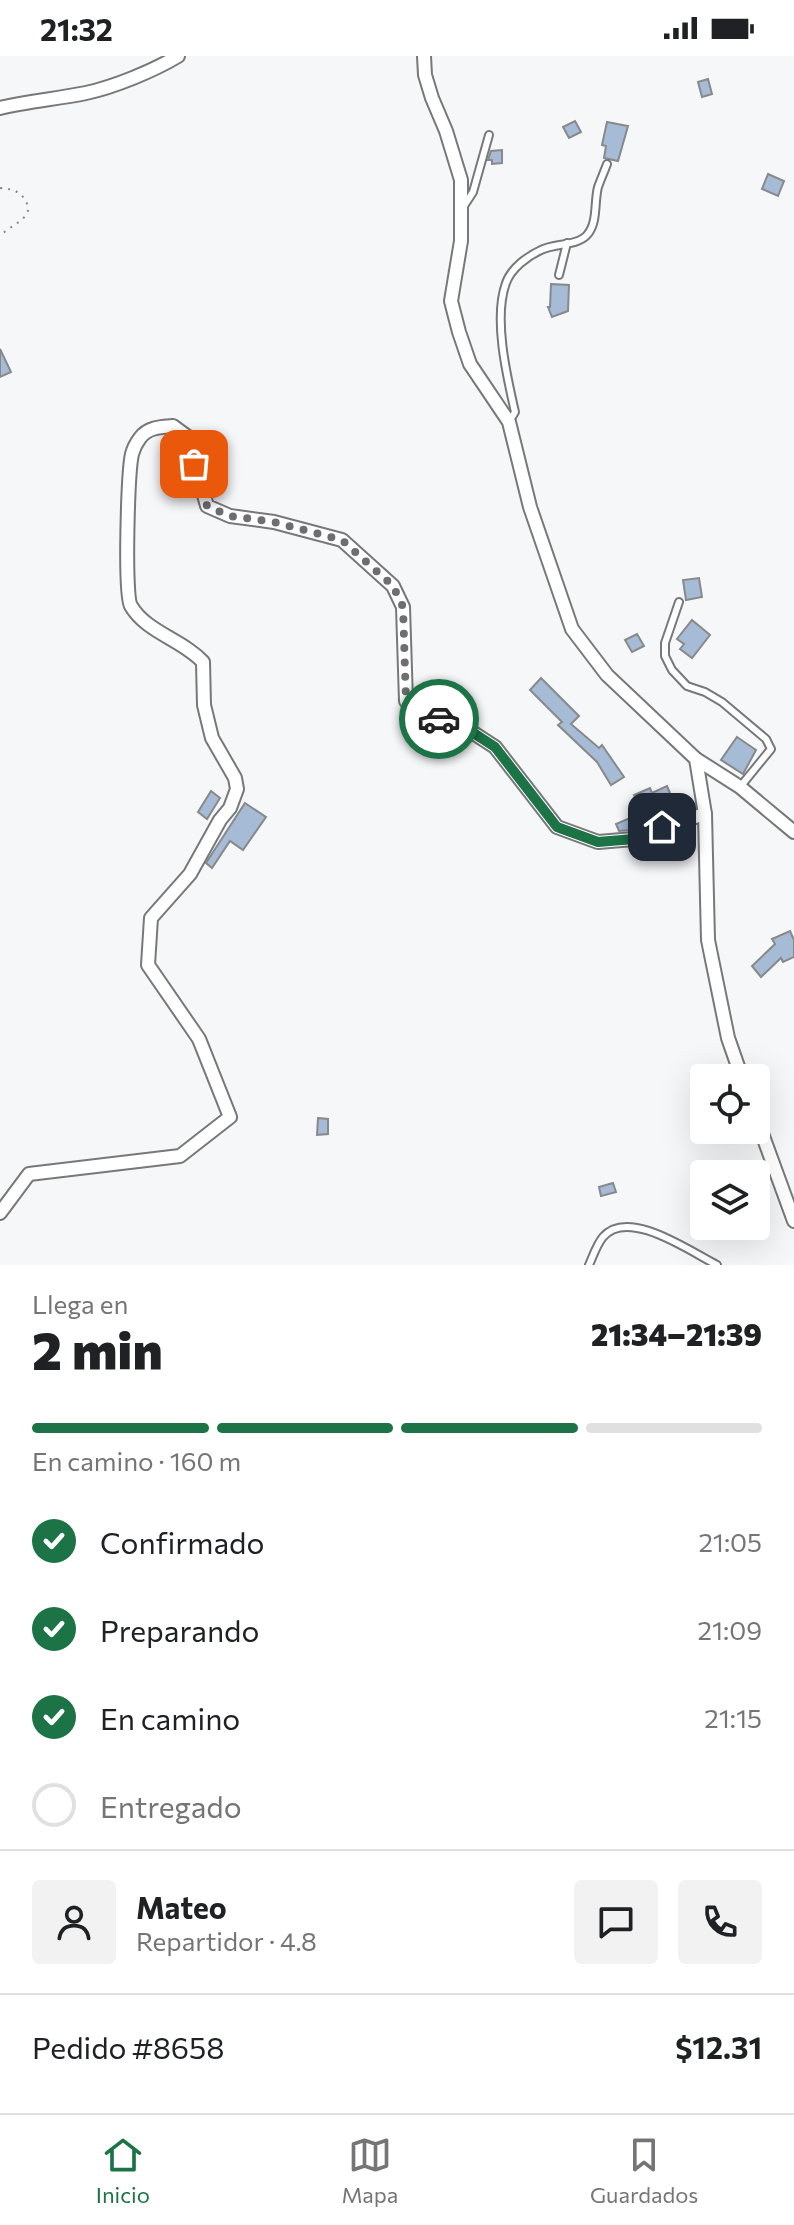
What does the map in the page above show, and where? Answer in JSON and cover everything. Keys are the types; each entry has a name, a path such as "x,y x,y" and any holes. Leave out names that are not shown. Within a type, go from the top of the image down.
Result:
{"street":[{"path":"0,108 88,93 178,56"},
{"path":"424,56 425,75 461,180 461,241 451,301 470,364 509,422 530,507 572,629 607,675 696,759 740,787 794,832"},
{"path":"0,1213 29,1174 180,1156 230,1117 199,1039 148,965 151,918 190,874 230,808 237,789 235,778 212,738 204,705 203,662 193,651 139,618 128,603 126,573 132,454 141,435 155,427 173,426 188,437 207,506 230,516 274,522 342,540 393,586 403,607 406,701 418,712 475,734 495,747 557,827 598,842 634,839 705,814"},
{"path":"696,759 705,814 708,940 728,1038 737,1064"},
{"path":"767,1144 789,1196 794,1221"}],"lane":[{"path":"460,212 473,192 489,135"},
{"path":"509,422 515,412 502,328 506,283 517,266 539,250 576,243 589,234 595,215 597,190 607,164"},
{"path":"559,275 567,243"},
{"path":"679,602 665,643 665,656 672,670 687,686 722,702 766,739 771,749 740,787"},
{"path":"589,1265 604,1235 633,1226 654,1232 717,1265"}],"path":[{"path":"0,188 14,189 26,198 29,209 23,219 0,235"}],"building":[{"path":"708,79 712,94 702,97 698,82"},
{"path":"575,121 581,132 569,138 563,127"},
{"path":"607,122 628,126 618,161 604,158 606,146 602,145"},
{"path":"502,150 502,163 492,164 492,160 488,160 491,151"},
{"path":"768,174 784,181 778,196 762,189"},
{"path":"551,284 569,285 568,311 552,317 548,307"},
{"path":"0,349 11,372 0,377"},
{"path":"699,578 702,597 686,600 683,580"},
{"path":"692,620 710,635 692,658 680,649 684,644 677,639"},
{"path":"637,634 644,646 632,652 625,640"},
{"path":"541,678 579,716 571,724 599,748 602,745 624,777 611,785 597,762 558,725 562,722 530,690"},
{"path":"737,737 756,750 743,774 721,760"},
{"path":"667,786 677,810 631,830 619,831 616,824 642,813 634,795 650,788 652,793"},
{"path":"211,791 220,798 207,819 198,812"},
{"path":"245,803 266,817 243,850 230,841 212,868 206,863"},
{"path":"790,931 794,940 794,957 783,962 781,958 761,977 752,966 775,944 772,939"},
{"path":"318,1118 328,1119 328,1134 317,1135"},
{"path":"613,1183 616,1192 601,1196 599,1187"}],"way so far":[{"path":"194,464 207,506 216,512 274,522 342,540 393,586 403,607 406,701 418,712 439,719"}],"route":[{"path":"439,719 475,734 495,747 557,827 598,842 634,839 662,827"}]}
